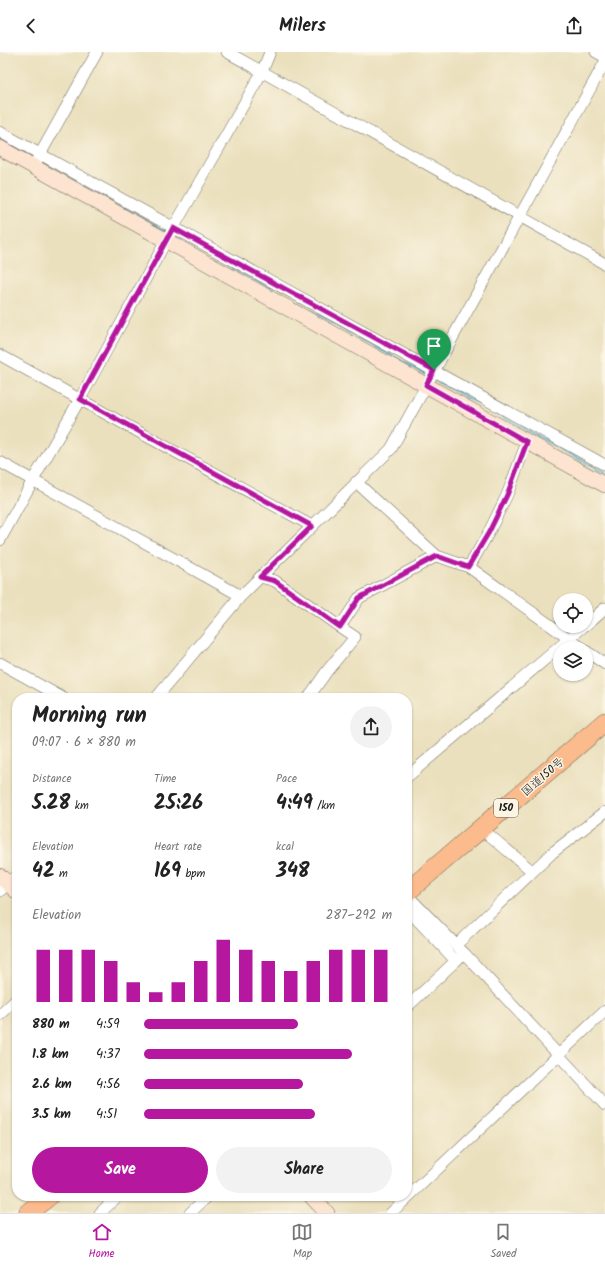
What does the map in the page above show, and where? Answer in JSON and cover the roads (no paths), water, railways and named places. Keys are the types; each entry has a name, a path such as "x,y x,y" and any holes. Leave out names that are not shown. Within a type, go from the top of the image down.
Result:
{"highway":[{"name":"国道150号","path":"412,896 482,829 605,722"},
{"path":"28,1213 43,1201"}],"street":[{"path":"36,160 97,52"},
{"path":"226,52 605,264"},
{"path":"0,540 80,399 169,234 262,72 270,52"},
{"path":"596,52 605,57"},
{"path":"161,693 241,596 391,449 605,62"},
{"path":"0,132 36,160 169,234 430,377 605,465"},
{"path":"0,148 36,160"},
{"path":"0,355 312,526"},
{"path":"430,377 527,442 605,485"},
{"path":"468,567 489,532 507,495 527,442"},
{"path":"0,462 241,596"},
{"path":"356,482 437,556 468,567 572,641"},
{"path":"340,627 359,598 437,556"},
{"path":"260,577 275,581 356,637 327,671 312,693"},
{"path":"593,618 605,608"},
{"path":"412,773 576,633"},
{"path":"593,656 605,664"},
{"path":"0,663 54,693"},
{"path":"456,945 552,852 605,812"},
{"path":"482,829 532,871"},
{"path":"412,901 456,945 460,957"},
{"path":"412,906 460,957 559,1054 605,1105"},
{"path":"412,1002 460,957"},
{"path":"0,1015 12,1004"},
{"path":"412,1193 605,1011"},
{"path":"100,1213 113,1201"},
{"path":"190,1213 203,1201"},
{"path":"316,1201 327,1213"},
{"path":"391,1213 404,1201"}],"waterway":[{"path":"0,139 35,158"},
{"path":"40,161 168,232"},
{"path":"173,235 605,473"}]}
